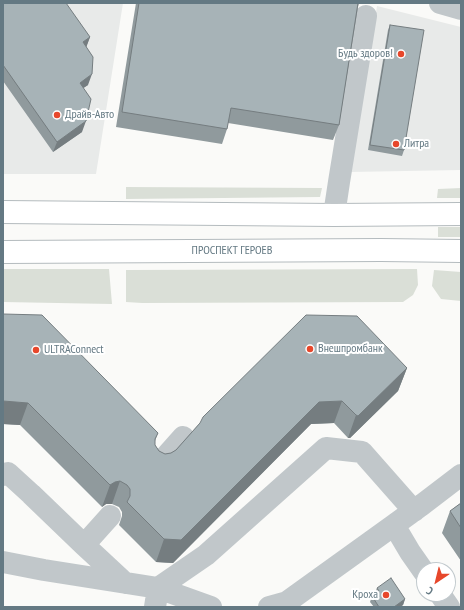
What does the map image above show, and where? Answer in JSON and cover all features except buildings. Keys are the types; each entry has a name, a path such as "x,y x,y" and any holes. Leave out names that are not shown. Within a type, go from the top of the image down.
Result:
{"main road":[{"path":"3,212 334,215 461,214"},
{"name":"ПРОСПЕКТ ГЕРОЕВ","path":"3,252 461,251"}],"street":[{"path":"440,3 461,9"},
{"path":"334,215 338,182 366,16"},
{"path":"159,464 183,437"},
{"path":"156,597 206,555 326,448 362,452 414,511"},
{"path":"3,475 8,473 125,583"},
{"path":"269,607 287,602 414,511 461,475"},
{"path":"84,545 110,516"},
{"path":"394,524 417,562"},
{"path":"3,562 125,583 156,597 211,607"}],"shaded area":[{"path":"3,3 123,3 96,174 3,174"},
{"path":"377,6 461,27 461,170 350,172"},
{"path":"126,187 322,188 320,197 126,199"},
{"path":"461,188 461,198 437,198 438,189"},
{"path":"438,227 461,227 461,237 438,237"},
{"path":"3,269 109,269 112,304 3,302"},
{"path":"417,269 418,285 413,295 403,302 126,302 126,270"},
{"path":"434,270 461,272 461,301 441,299 432,286"}],"place":[{"name":"Будь здоров!","path":"401,54"},
{"name":"Драйв-Авто","path":"57,115"},
{"name":"Литра","path":"396,144"},
{"name":"Внешпромбанк","path":"310,349"},
{"name":"ULTRAConnect","path":"36,350"},
{"name":"Кроха","path":"386,595"}]}
